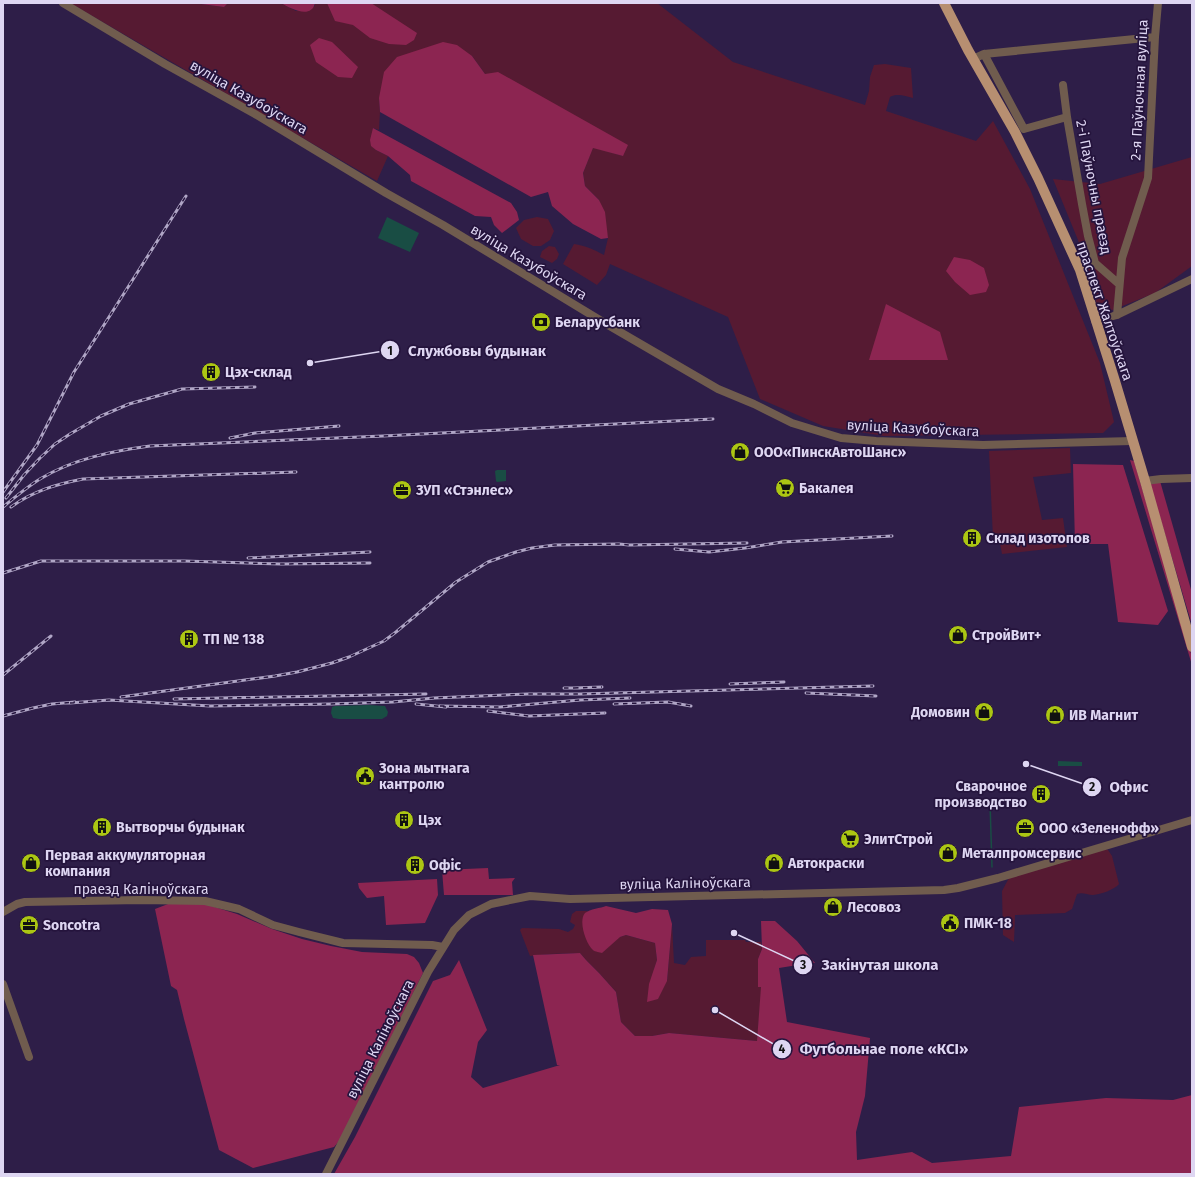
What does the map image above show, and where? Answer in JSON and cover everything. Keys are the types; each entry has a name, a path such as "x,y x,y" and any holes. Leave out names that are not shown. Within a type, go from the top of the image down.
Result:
{"main road":[{"name":"праспект Жалтоўскага","path":"944,3 1015,132 1080,270 1145,481 1192,647"}],"street":[{"name":"вуліца Казубоўскага","path":"63,3 165,64 255,114 373,185 443,224 608,325 718,389 754,404 792,423 840,438 876,441 983,445 1132,441"},
{"name":"2-я Паўночная вуліца","path":"1118,315 1122,258 1148,178 1158,3"},
{"path":"973,58 984,54 1155,37"},
{"path":"984,54 1024,129 1067,117"},
{"name":"2-і Паўночны праезд","path":"1063,85 1085,223 1095,263 1120,284"},
{"path":"1095,321 1118,315 1192,279"},
{"path":"1145,481 1161,478 1192,478"},
{"name":"вуліца Каліноўскага","path":"326,1174 428,972 443,947 462,921 475,911 491,904 530,896 570,899 944,890 998,878 1192,820"},
{"name":"праезд Каліноўскага","path":"3,912 17,904 25,902 141,900 205,901 239,909 273,924 292,930 343,943 432,945 443,947"},
{"path":"3,984 29,1057"}],"shaded area":[{"path":"70,3 200,3 224,7 228,3 281,3 296,11 315,6 315,3 657,3 733,62 865,105 869,91 870,77 874,65 885,64 911,68 913,98 898,95 890,97 886,111 976,141 993,121 1030,189 1100,363 1114,422 1103,433 884,436 823,426 760,399 728,317 610,264 606,275 597,285 563,264 574,244 589,248 604,255 608,238 599,200 585,186 583,173 593,147 623,156 485,74 472,56 379,98 379,130 373,128 376,150 388,156 377,181"},
{"path":"200,3 228,3 224,7"},
{"path":"281,3 315,3 313,8 305,12 295,10"},
{"path":"327,3 371,3 417,33 414,40 406,45 389,44 370,38 353,25 335,21"},
{"path":"319,38 332,42 358,67 352,78 338,77 316,62 310,45"},
{"path":"443,42 457,45 472,56 485,74 498,72 628,145 623,156 593,148 583,173 585,186 599,200 605,212 608,238 601,239 573,224 552,206 548,192 531,197 380,112 379,98 384,72 397,57"},
{"path":"373,128 511,203 517,212 519,220 502,233 494,225 491,217 475,216 411,181 410,175 388,156 371,146 370,140"},
{"path":"1192,157 1192,266 1155,293 1100,315 1078,240 1053,179 1100,184"},
{"path":"387,217 419,233 410,252 378,238"},
{"path":"537,217 548,219 554,231 550,240 541,246 533,246 521,239 516,228 524,220"},
{"path":"549,246 555,247 559,254 557,259 552,263 540,257 542,251"},
{"path":"954,257 970,260 984,268 989,285 986,292 970,295 955,282 946,271"},
{"path":"886,304 940,332 948,360 869,360"},
{"path":"1070,448 1071,473 1033,477 1042,520 1063,518 1067,547 1002,554 999,538 993,538 989,451"},
{"path":"1130,460 1134,461 1192,657 1192,665"},
{"path":"1073,464 1123,465 1168,611 1158,625 1118,622 1108,544 1075,544"},
{"path":"506,470 506,481 496,481 495,471"},
{"path":"1160,481 1192,593 1192,625 1150,484"},
{"path":"335,706 385,706 388,712 387,716 382,719 339,719 333,718 331,713 332,707"},
{"path":"1058,761 1082,762 1082,766 1058,766"},
{"path":"1104,849 1108,850 1112,856 1119,884 1117,886 1107,891 1091,895 1081,893 1077,894 1072,909 1065,913 1015,915 1014,942 1003,935 1002,891 1009,878"},
{"path":"488,868 489,879 515,878 512,882 513,895 444,895 442,870"},
{"path":"437,879 438,895 425,923 386,925 384,896 367,898 359,888 358,883"},
{"path":"168,904 205,904 237,914 272,929 302,939 362,952 407,954 414,957 419,963 423,973 340,1140 334,1147 253,1168 219,1150 177,990 171,986 155,909"},
{"path":"606,906 636,913 652,909 668,910 672,924 667,981 658,999 647,1002 649,984 657,960 655,943 626,935 620,937 602,953 594,951 590,947 584,932 582,921 583,917 587,912"},
{"path":"576,911 588,911 585,914 620,937 626,935 655,943 657,960 654,970 667,981 672,924 674,963 685,965 691,957 706,956 706,940 745,940 746,942 761,942 762,949 758,959 758,987 762,987 757,1041 669,1033 652,1036 635,1036 621,1022 616,992 580,953 530,956 520,930 522,928 559,929 568,932 573,929 575,925 570,922 572,914"},
{"path":"761,921 775,921 797,941 815,963 779,968 787,1022 870,1038 865,1096 856,1132 857,1160 912,1152 932,1163 1011,1156 1019,1107 1106,1098 1173,1100 1192,1095 1192,1174 334,1174 355,1137 433,981 450,975 459,960 487,1030 478,1042 471,1077 483,1088 560,1065 557,1065 533,955 580,953 616,992 621,1022 635,1036 652,1036 669,1033 757,1041 761,987 758,987 758,959 762,949"}],"waterway":[{"path":"984,802 990,802 992,867"}],"railway":[{"path":"3,492 37,445 74,372 186,196"},
{"path":"6,498 24,475 55,444 101,416 129,404 182,389 255,387"},
{"path":"3,507 35,482 66,466 107,453 150,446 713,419"},
{"path":"230,438 255,433 339,426"},
{"path":"11,507 37,492 64,483 83,479 296,472"},
{"path":"675,549 709,552 782,542 892,536"},
{"path":"121,697 275,676 297,672 349,657 384,641 456,582 488,562 532,548 555,545 747,543"},
{"path":"248,558 370,552"},
{"path":"3,573 41,561 184,561 281,564 370,563"},
{"path":"3,675 51,636"},
{"path":"730,684 784,682"},
{"path":"70,703 109,700 210,706 331,704 528,694 580,694 873,686"},
{"path":"574,688 602,687"},
{"path":"564,688 580,688"},
{"path":"806,693 876,696"},
{"path":"174,699 426,694"},
{"path":"440,706 500,707 580,700 630,698"},
{"path":"3,716 52,704 75,702"},
{"path":"614,704 668,702 691,706"},
{"path":"416,704 446,707"},
{"path":"488,711 529,716 605,713"}],"place":[{"name":"Беларусбанк","path":"541,322"},
{"name":"Службовы будынак","path":"310,363"},
{"name":"Цэх-склад","path":"211,372"},
{"name":"ООО«ПинскАвтоШанс»","path":"740,452"},
{"name":"Бакалея","path":"785,488"},
{"name":"ЗУП «Стэнлес»","path":"402,490"},
{"name":"Склад изотопов","path":"972,538"},
{"name":"СтройВит+","path":"958,635"},
{"name":"ТП № 138","path":"189,639"},
{"name":"Домовин","path":"984,712"},
{"name":"ИВ Магнит","path":"1055,715"},
{"name":"Офис","path":"1026,764"},
{"name":"Зона мытнага кантролю","path":"365,776"},
{"name":"Сварочное производство","path":"1041,794"},
{"name":"Цэх","path":"404,820"},
{"name":"Вытворчы будынак","path":"102,827"},
{"name":"ООО «Зеленофф»","path":"1025,828"},
{"name":"ЭлитСтрой","path":"850,839"},
{"name":"Металпромсервис","path":"948,853"},
{"name":"Первая аккумуляторная компания","path":"31,863"},
{"name":"Автокраски","path":"774,863"},
{"name":"Офіс","path":"415,865"},
{"name":"Лесовоз","path":"833,907"},
{"name":"ПМК-18","path":"950,923"},
{"name":"Soncotra","path":"29,925"},
{"name":"Закінутая школа","path":"734,933"},
{"name":"Футбольнае поле «КСІ»","path":"715,1010"}]}
